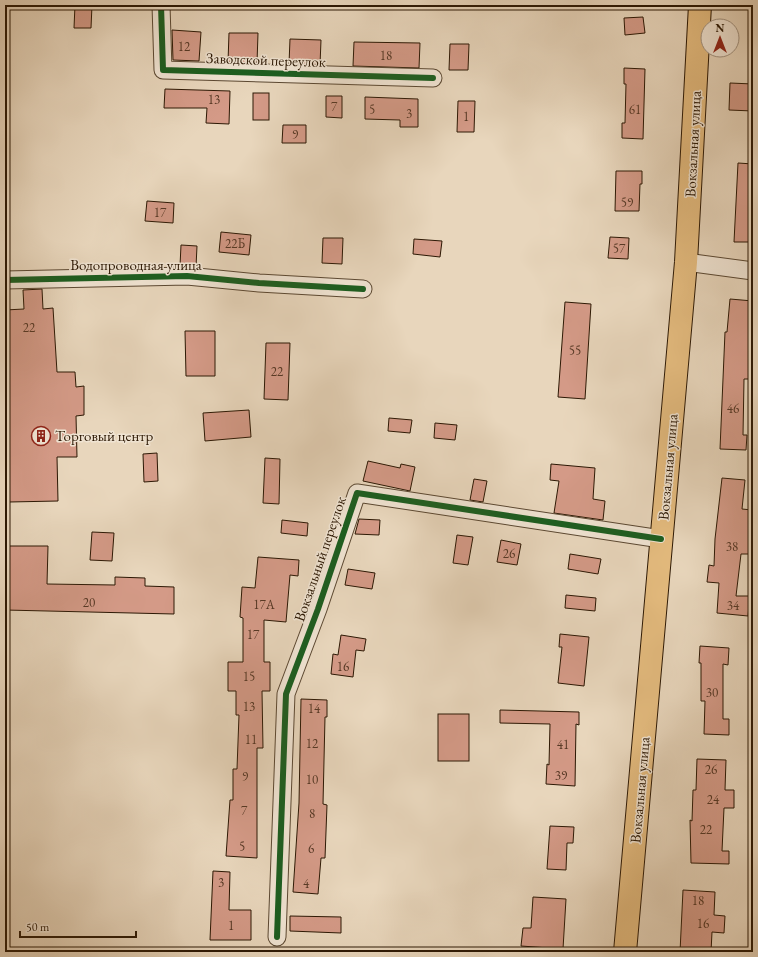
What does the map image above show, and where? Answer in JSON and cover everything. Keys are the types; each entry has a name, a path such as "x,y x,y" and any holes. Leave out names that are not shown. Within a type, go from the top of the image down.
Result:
{"main road":[{"name":"Вокзальная улица","path":"626,952 686,262 700,5"}],"street":[{"name":"Заводской переулок","path":"161,5 163,70 433,78"},
{"path":"686,262 753,271"},
{"name":"Водопроводная улица","path":"5,280 187,276 259,283 363,289"},
{"name":"Вокзальный переулок","path":"277,938 286,694 318,609 357,493 661,539"}],"building":[{"path":"75,5 92,5 91,28 74,28"},
{"path":"643,17 645,33 625,35 624,18"},
{"path":"172,30 201,32 199,61 173,60"},
{"path":"229,33 258,33 257,63 228,62"},
{"path":"290,39 321,40 320,65 289,64"},
{"path":"354,42 420,43 419,68 353,66"},
{"path":"450,44 469,44 468,70 449,70"},
{"path":"624,68 645,69 643,139 622,138 622,123 625,123 626,84 624,84"},
{"path":"730,83 753,84 753,111 729,110"},
{"path":"165,89 230,91 229,124 206,123 207,108 164,108"},
{"path":"253,93 269,93 269,120 253,120"},
{"path":"326,96 342,96 342,118 326,117"},
{"path":"365,97 418,99 418,127 400,127 400,120 365,119"},
{"path":"458,101 475,101 474,132 457,132"},
{"path":"283,125 306,125 306,143 282,143"},
{"path":"738,163 753,164 753,242 734,242"},
{"path":"616,171 642,171 639,211 615,211"},
{"path":"147,201 174,203 173,223 145,221"},
{"path":"221,232 251,235 249,255 219,252"},
{"path":"610,237 629,238 628,259 608,258"},
{"path":"323,238 343,238 342,264 322,263"},
{"path":"414,239 442,241 440,257 413,254"},
{"path":"181,245 197,246 196,267 180,266"},
{"name":"Торговый центр","path":"42,289 43,309 53,308 57,372 75,372 76,387 84,386 84,415 76,416 77,457 57,457 58,501 9,502 8,476 5,476 5,310 24,309 23,290"},
{"path":"730,299 753,301 753,379 744,379 743,435 747,435 746,450 720,449 725,332 727,332"},
{"path":"565,302 591,304 585,399 558,397"},
{"path":"185,331 215,331 215,376 186,376"},
{"path":"266,343 290,343 288,400 264,399"},
{"path":"249,410 251,437 205,441 203,413"},
{"path":"389,418 412,420 410,433 388,431"},
{"path":"435,423 457,425 455,440 434,438"},
{"path":"157,453 158,481 144,482 143,454"},
{"path":"265,458 280,459 279,504 263,503"},
{"path":"368,461 400,468 401,464 415,467 410,491 363,481"},
{"path":"551,464 595,468 593,499 605,501 603,520 554,513 559,481 550,480"},
{"path":"722,478 745,480 742,509 752,510 749,554 741,554 736,596 750,596 748,616 717,613 719,583 707,582 709,565 714,566 715,539"},
{"path":"474,479 487,481 483,502 470,500"},
{"path":"359,519 380,520 379,535 355,534"},
{"path":"282,520 308,523 307,536 281,533"},
{"path":"92,532 114,533 112,561 90,560"},
{"path":"457,535 473,537 468,565 453,563"},
{"path":"501,540 521,544 517,565 497,562"},
{"path":"5,546 48,546 47,584 115,585 115,577 145,578 145,586 174,587 174,614 5,610"},
{"path":"570,554 601,559 598,574 568,569"},
{"path":"258,557 299,560 298,576 290,575 286,622 264,620 264,662 270,662 270,691 262,691 263,748 257,748 257,858 226,856 230,800 233,800 233,769 237,769 239,715 236,715 236,691 228,691 228,662 243,662 243,618 240,617 242,587 255,588"},
{"path":"348,569 375,573 372,589 345,585"},
{"path":"566,595 596,598 595,611 565,608"},
{"path":"560,634 589,637 584,686 558,683 562,647 559,647"},
{"path":"341,635 366,639 364,651 356,650 353,677 331,674 333,654 338,655"},
{"path":"700,646 729,648 728,665 723,664 723,719 729,719 729,735 704,734 705,701 701,701 701,663 699,663"},
{"path":"301,699 327,700 327,717 325,717 323,804 327,805 325,858 321,858 318,894 293,892 299,803"},
{"path":"500,710 579,712 579,725 576,724 575,786 546,784 547,764 549,765 550,724 500,723"},
{"path":"438,714 469,714 469,761 438,761"},
{"path":"697,759 726,760 725,790 734,790 734,808 724,808 722,851 729,851 729,864 691,863 690,820 692,821 693,790 696,790"},
{"path":"550,826 574,827 573,843 567,843 566,870 547,869"},
{"path":"213,871 230,872 229,910 251,910 251,940 210,940"},
{"path":"683,890 715,892 714,915 725,916 724,933 712,932 711,952 680,952"},
{"path":"533,897 566,899 563,949 521,946 523,928 531,928"},
{"path":"290,916 341,917 341,933 290,931"}],"cycle path":[{"path":"161,5 163,70 433,78"},
{"path":"5,280 187,276 259,283 363,289"},
{"path":"277,937 286,694 318,609 357,493 661,539"}],"place":[{"name":"Торговый центр","path":"41,436"}]}
